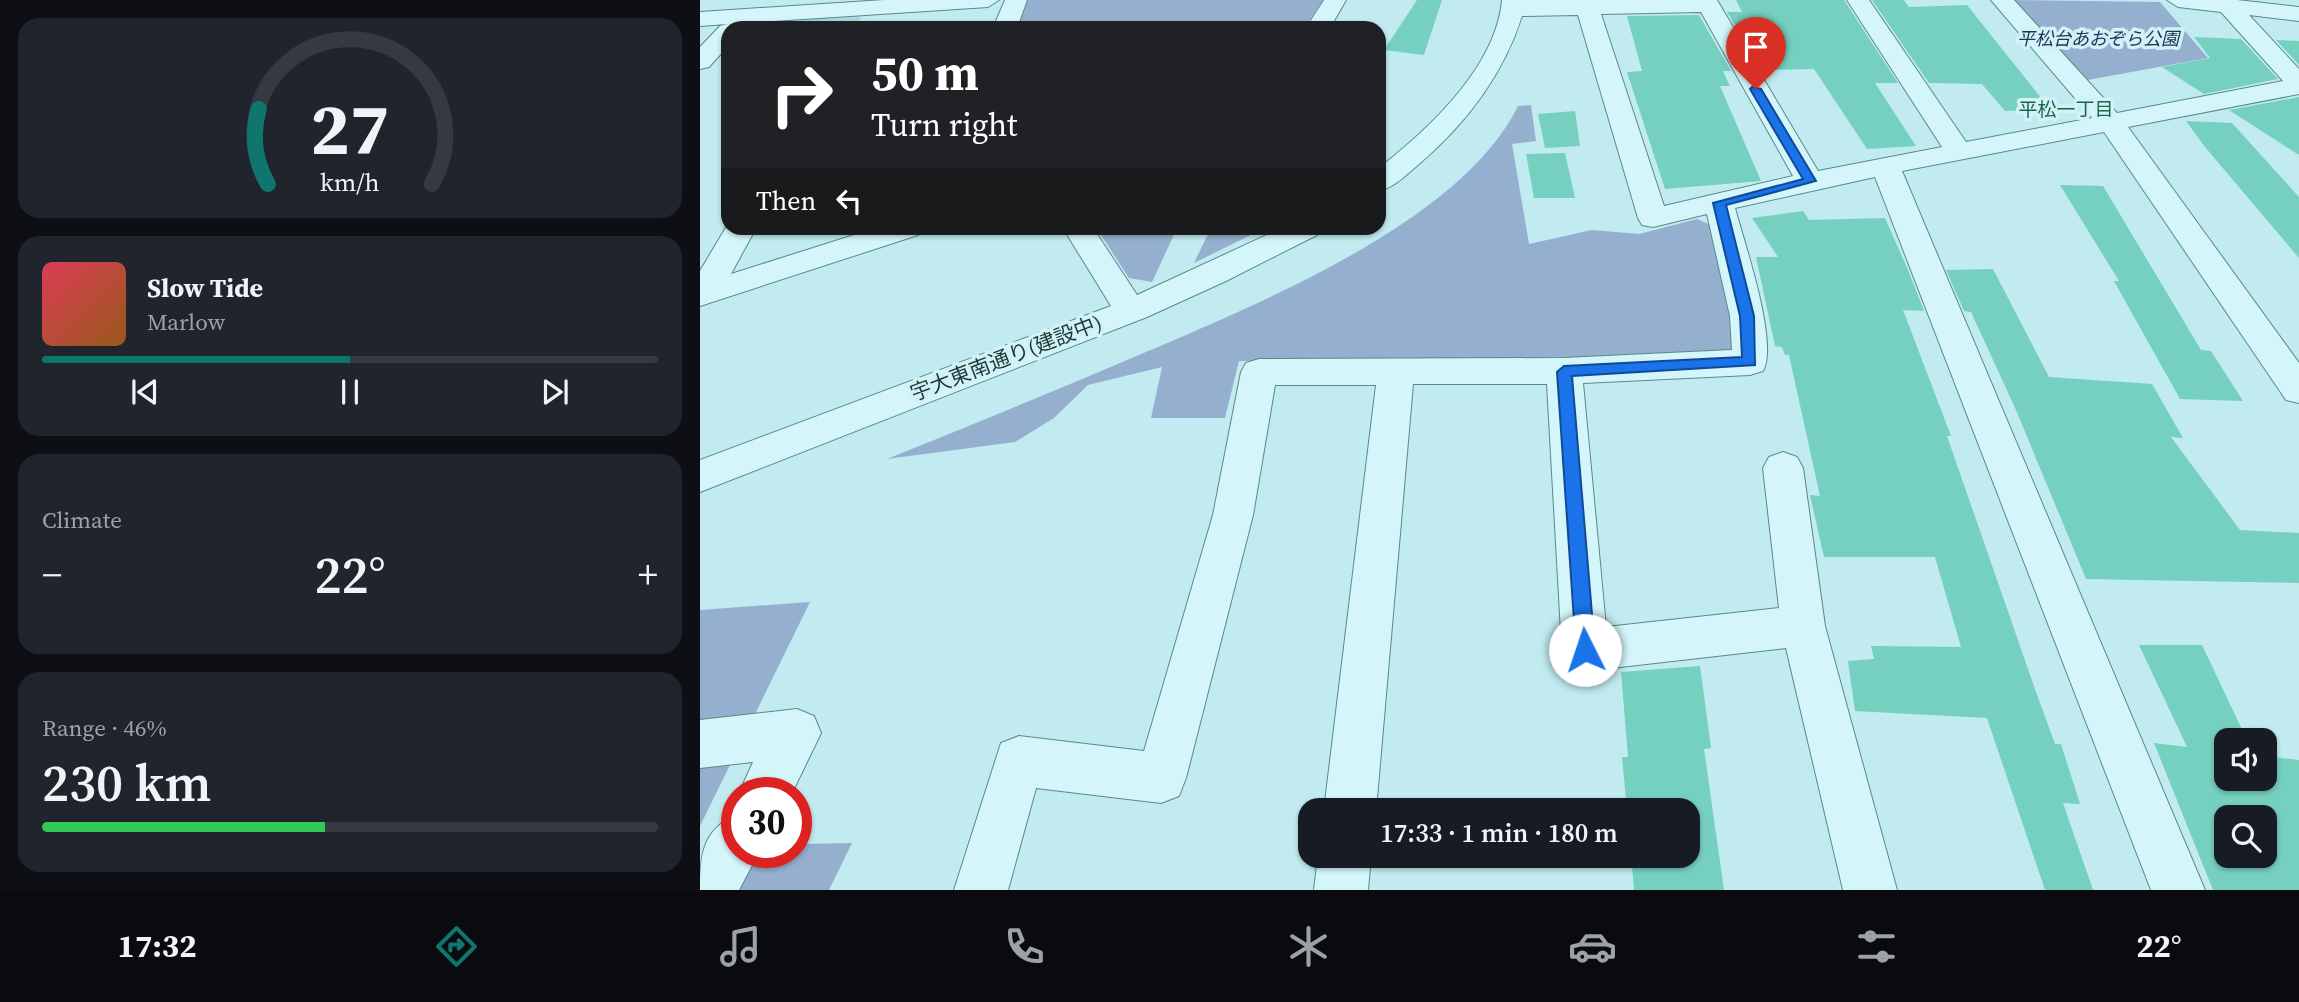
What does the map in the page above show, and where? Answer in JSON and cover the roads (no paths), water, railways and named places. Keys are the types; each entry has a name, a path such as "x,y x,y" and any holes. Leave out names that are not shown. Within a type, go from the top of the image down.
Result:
{"street":[{"path":"700,19 740,18 884,3 988,0"},
{"path":"1008,21 1016,0"},
{"path":"1322,21 1335,0"},
{"path":"1858,0 1959,152"},
{"path":"2003,0 2112,124 2299,390"},
{"path":"2178,0 2224,3 2299,15"},
{"path":"872,21 884,3"},
{"path":"1386,177 1418,152 1458,114 1497,50 1513,4 1588,10 1707,3 1810,181"},
{"path":"2224,3 2299,85"},
{"path":"1588,10 1653,218 1810,181 2112,124 2299,85"},
{"path":"700,62 721,39"},
{"path":"1885,166 1930,271 2178,890"},
{"path":"981,890 1019,761 1161,778 1233,516 1259,372 1564,372 1749,362 1747,316 1719,203"},
{"path":"701,295 737,235"},
{"path":"701,295 885,235"},
{"path":"1082,235 1126,305 1135,309"},
{"name":"宇大東南通り(建設中)","path":"700,476 992,361 1135,309 1215,274 1292,235"},
{"path":"1351,798 1396,371"},
{"path":"1564,372 1585,650 1803,626"},
{"path":"1783,468 1803,626 1870,890"},
{"path":"700,744 797,733 773,777"},
{"path":"709,890 722,868"},
{"path":"1341,890 1344,868"}],"district":[{"name":"平松一丁目","path":"2066,109"}],"park label":[{"name":"平松台あおぞら公園","path":"2098,39"}]}
